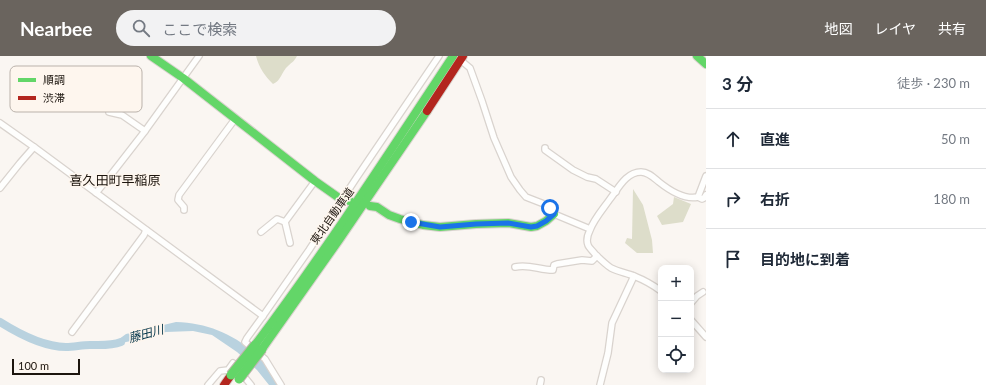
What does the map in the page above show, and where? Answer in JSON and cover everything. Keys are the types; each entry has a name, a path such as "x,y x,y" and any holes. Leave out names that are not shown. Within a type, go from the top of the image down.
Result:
{"main road":[{"path":"151,56 183,78 315,181 346,200"},
{"name":"東北自動車道","path":"224,385 235,380 258,347 283,308 360,198 453,56"},
{"path":"697,56 706,64"},
{"name":"東北自動車道","path":"258,347 305,290 464,59"},
{"path":"370,206 377,207 400,219 440,227 508,223 531,227 537,226 546,221 554,214"}],"street":[{"path":"96,193 145,131 199,56"},
{"path":"281,385 265,358 245,342 346,200 439,56"},
{"path":"464,59 470,68 494,138 511,177 520,190 526,197 550,208 554,214 590,229"},
{"path":"109,112 122,115 145,131"},
{"path":"184,210 184,207 178,200 178,195 235,119"},
{"path":"0,123 263,316"},
{"path":"1,184 34,147"},
{"path":"545,148 545,150 574,170 585,176 596,179 616,192"},
{"path":"658,289 646,281 610,267 597,256 587,244 590,229 626,179 632,174 638,172 647,173 667,188 682,195 702,199 706,195"},
{"path":"698,197 706,176"},
{"path":"290,243 285,222 315,181"},
{"path":"261,232 276,219 285,222"},
{"path":"72,332 144,235 146,230"},
{"path":"515,267 534,266 553,270 554,265 557,264 582,260 592,261 597,256"},
{"path":"600,385 608,353 612,323 634,276"},
{"path":"693,301 703,292"},
{"path":"694,323 706,337"},
{"path":"208,385 220,371 228,370 233,363 250,385"}],"green space":[{"path":"256,56 297,56 286,68 278,81 273,84 263,72"},
{"path":"633,189 643,205 652,240 653,253 637,253 625,243 627,238 632,239"},
{"path":"674,197 691,204 683,222 662,225 657,216 673,204"}],"water":[{"path":"176,322 198,324 218,330 237,340 261,359 278,385 269,385 257,370 237,352 212,335 193,331 166,332 111,345 126,334"}],"waterway":[{"name":"藤田川","path":"0,322 32,339 49,345 69,347 106,345 121,342"}],"traffic: fast":[{"path":"151,56 183,78 315,181 342,200 350,201"},
{"path":"255,345 332,238 453,56"},
{"path":"697,56 706,64"},
{"path":"262,349 427,111"},
{"path":"370,206 377,207 389,215 400,219 423,225 440,227 508,223 531,227 537,226 546,221 554,214"},
{"path":"231,375 255,345"},
{"path":"239,379 262,349"}],"traffic: jam":[{"path":"427,111 463,56"},
{"path":"224,385 231,375"}],"district":[{"name":"喜久田町早稲原","path":"115,180"}],"route":[{"path":"411,222 440,227 508,223 531,227 537,226 546,221 554,214 550,208"}]}
